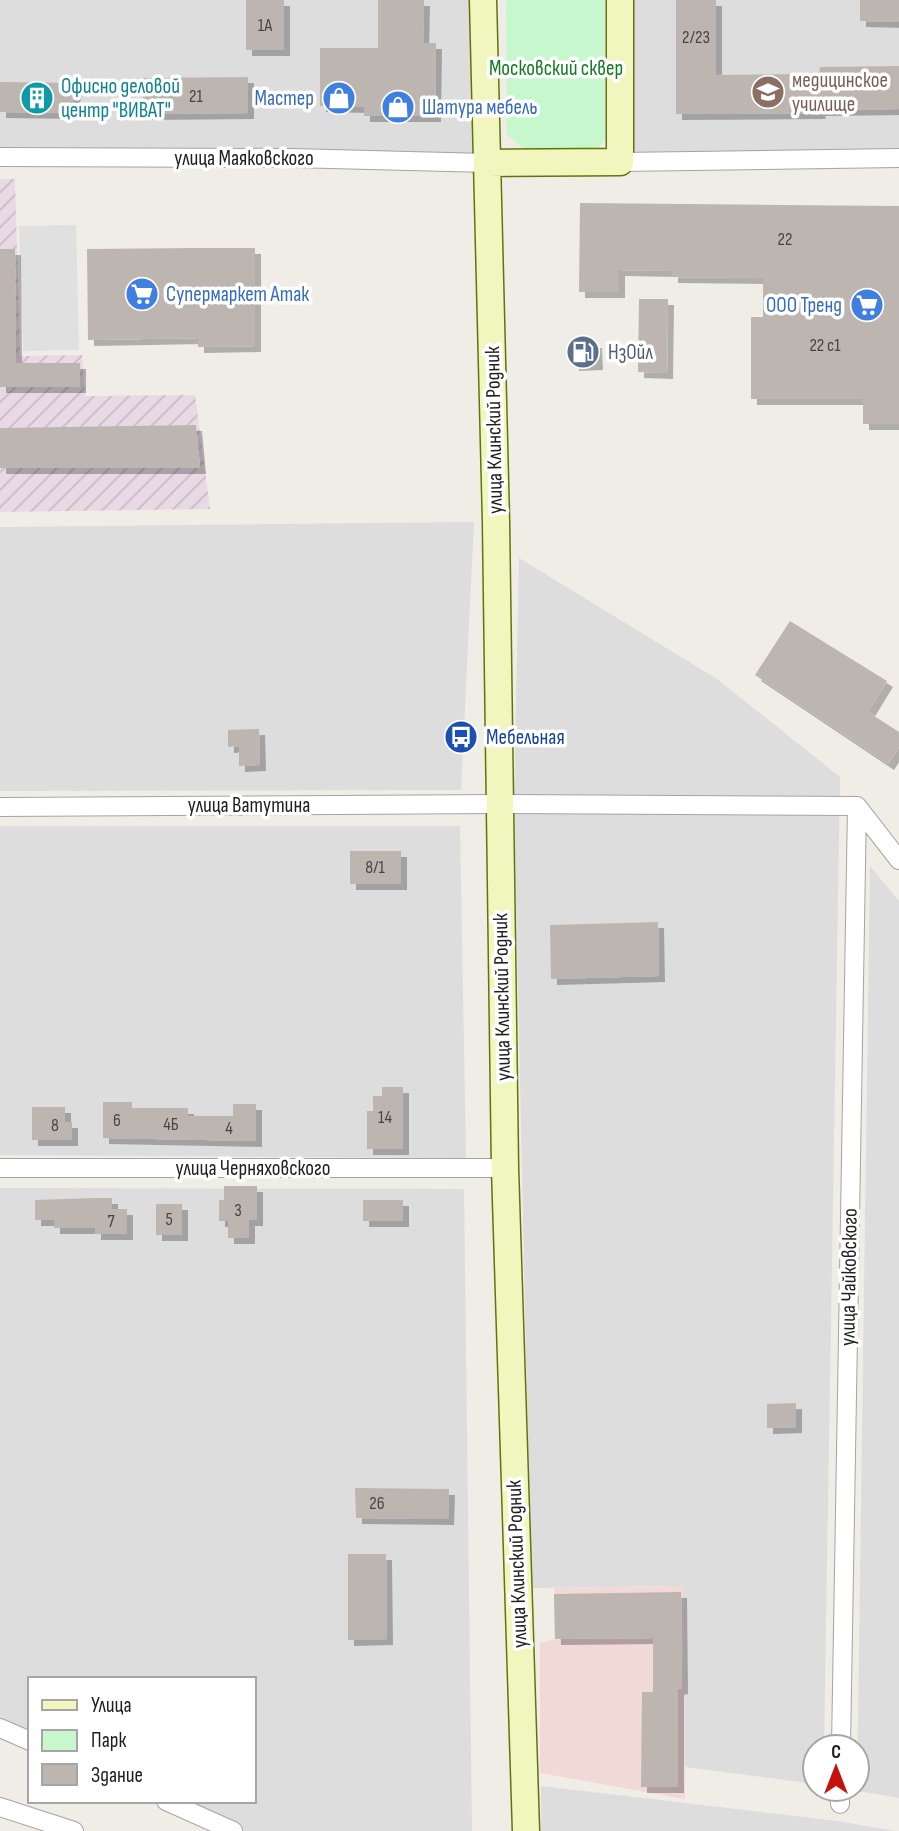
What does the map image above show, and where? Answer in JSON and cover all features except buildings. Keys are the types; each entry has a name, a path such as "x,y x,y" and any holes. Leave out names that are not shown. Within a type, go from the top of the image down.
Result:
{"main road":[{"name":"улица Клинский Родник","path":"483,0 505,1168 526,1831"},
{"path":"488,163 620,162 620,0"}],"street":[{"name":"улица Маяковского","path":"0,158 277,158 488,163"},
{"path":"620,162 899,158"},
{"name":"улица Ватутина","path":"0,807 499,804 857,807"},
{"path":"857,807 899,860"},
{"name":"улица Чайковского","path":"841,1733 857,807"},
{"name":"улица Черняховского","path":"0,1168 505,1168"},
{"path":"0,1728 28,1740"},
{"path":"170,1803 233,1831"},
{"path":"0,1807 74,1831"}],"shaded area":[{"path":"0,0 486,0 488,163 0,157"},
{"path":"620,0 899,0 899,159 620,162"},
{"path":"0,179 15,179 20,356 82,355 85,396 195,395 210,509 0,512"},
{"path":"76,225 79,350 23,351 19,226"},
{"path":"474,522 461,790 0,791 0,527"},
{"path":"519,558 717,679 840,777 824,1733 801,1733 801,1782 685,1767 683,1586 531,1588 514,806"},
{"path":"0,826 460,826 466,1158 0,1155"},
{"path":"870,866 899,901 899,1798 871,1793 871,1733 858,1733"},
{"path":"0,1188 464,1189 472,1831 223,1831 161,1803 256,1803 256,1677 28,1677 28,1743 0,1730"},
{"path":"683,1586 685,1799 540,1773 540,1643 555,1639 554,1588"},
{"path":"541,1786 837,1821 896,1831 541,1831"}],"green space":[{"name":"Московский сквер","path":"506,0 605,0 605,139 595,152 528,152 507,135"}],"place":[{"name":"медицинское училище","path":"768,92"},
{"name":"Офисно деловой центр \"ВИВАТ\"","path":"37,98"},
{"name":"Мастер","path":"339,98"},
{"name":"Шатура мебель","path":"398,107"},
{"name":"Супермаркет Атак","path":"142,294"},
{"name":"ООО Тренд","path":"867,305"},
{"name":"НзОйл","path":"583,352"},
{"name":"Мебельная","path":"461,737"}]}
